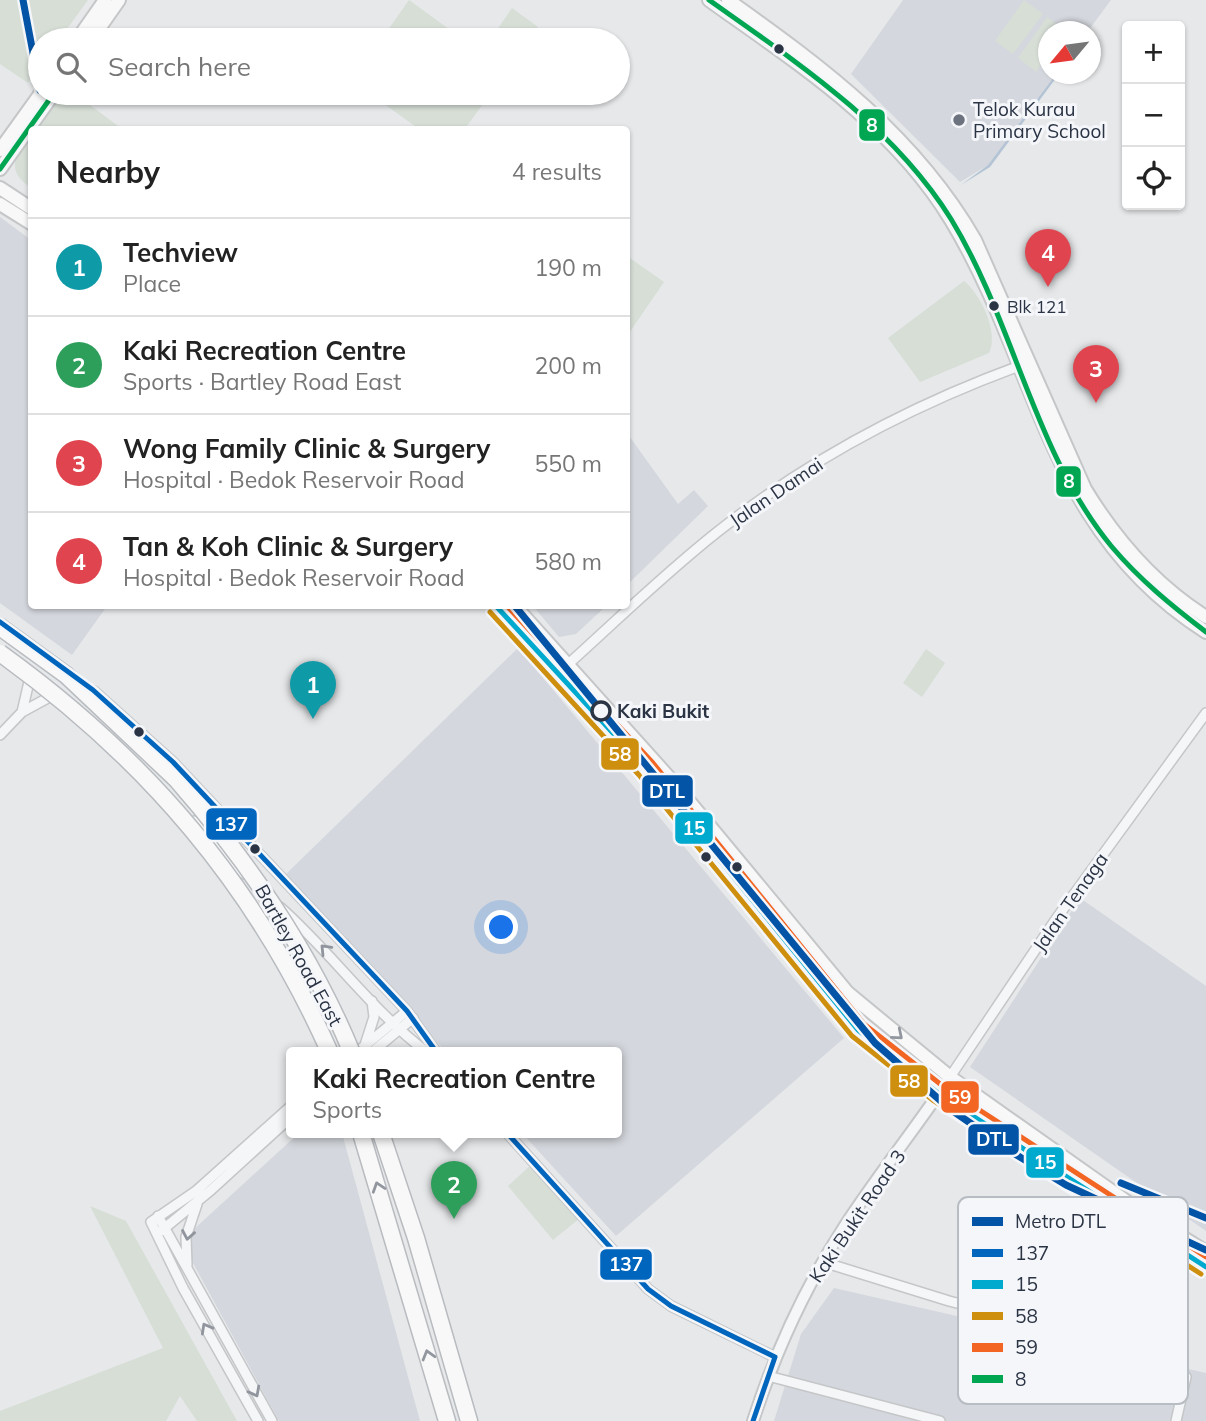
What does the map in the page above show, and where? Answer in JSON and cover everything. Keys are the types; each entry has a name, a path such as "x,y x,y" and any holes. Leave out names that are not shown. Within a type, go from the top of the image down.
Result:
{"highway":[{"name":"Bartley Road East","path":"0,625 66,675 129,732 219,828 281,916 359,1047"},
{"name":"Bartley Road East","path":"0,650 54,691 115,746 203,839 264,926 327,1047"},
{"path":"363,1138 396,1241 447,1421"},
{"path":"384,1138 470,1421"}],"main road":[{"path":"85,28 105,0"},
{"path":"99,28 119,0"},
{"path":"709,0 833,83"},
{"path":"728,0 895,132 959,211 1004,302 1022,365 1067,478 1097,528 1149,587 1206,632"},
{"path":"1,148 32,105"},
{"path":"31,126 45,105"},
{"path":"0,169 28,130"},
{"path":"0,188 28,206"},
{"path":"0,204 28,222"},
{"path":"1022,365 1076,474 1101,516 1158,580 1206,617"},
{"path":"499,609 563,669 674,783 848,993 950,1077 1120,1197"},
{"path":"517,609 563,669 859,1030 939,1094 1098,1197"},
{"path":"1188,1241 1206,1252"},
{"path":"1188,1255 1206,1267"}],"street":[{"name":"Jalan Damai","path":"630,608 679,564 774,491 914,408 1022,365"},
{"name":"Jalan Damai","path":"563,669 629,609"},
{"path":"0,625 93,690 173,762 410,1014 433,1047"},
{"path":"0,650 59,692 134,758 245,876 307,930 395,1027 420,1047"},
{"path":"22,712 31,670"},
{"path":"0,735 22,712 59,692"},
{"name":"Jalan Tenaga","path":"939,1094 1056,919 1206,713"},
{"path":"362,1047 374,1016 372,999"},
{"path":"367,1047 410,1014"},
{"name":"Kaki Bukit Road 3","path":"753,1421 775,1357 823,1262 845,1226 939,1094"},
{"path":"272,1421 188,1268 161,1231 151,1222 196,1191 286,1110"},
{"path":"161,1231 198,1202 286,1122"},
{"path":"512,1138 648,1289 671,1306 775,1357"},
{"path":"188,1268 186,1237 198,1202"},
{"path":"161,1231 258,1421"},
{"path":"823,1262 958,1303"},
{"path":"768,1376 940,1421"}],"shaded area":[{"path":"0,0 88,0 68,28 28,28 28,83 0,64"},
{"path":"409,0 448,28 389,28"},
{"name":"Telok Kurau Primary School","path":"903,0 1111,0 1095,21 1038,21 1038,84 1049,84 988,165 960,182 851,74"},
{"path":"1024,0 1043,14 1013,54 995,41"},
{"path":"512,8 538,27 537,28 498,28"},
{"path":"1038,30 1036,72 1018,58"},
{"path":"51,105 90,105 118,126 38,126"},
{"path":"386,105 482,105 467,126 415,126"},
{"path":"28,139 28,185 17,175 17,156"},
{"path":"0,217 28,238 28,609 105,609 72,655 0,603"},
{"path":"630,258 664,282 630,332"},
{"path":"964,281 987,314 992,335 989,353 920,382 888,338"},
{"path":"630,437 678,504 694,490 708,506 630,582"},
{"path":"536,609 603,609 576,634 559,637"},
{"path":"518,648 844,1038 616,1236 527,1138 622,1138 622,1047 441,1047 284,876"},
{"path":"926,649 945,663 922,697 903,683"},
{"path":"1080,898 1206,986 1206,1231 1188,1218 1188,1197 1157,1197 970,1067"},
{"path":"294,1138 343,1138 420,1421 279,1421 181,1241"},
{"path":"532,1164 580,1218 553,1240 508,1186"},
{"path":"90,1206 126,1221 237,1421 197,1421 180,1396 166,1421 0,1421 0,1411 163,1348"},
{"path":"834,1288 958,1316 958,1404 1188,1404 1188,1369 1206,1373 1206,1421 774,1421 801,1334"}],"water":[{"path":"1049,84 1052,84 990,167 961,185 988,165"}],"metro line":[{"name":"DTL","path":"23,0 28,28"},
{"name":"DTL","path":"517,609 875,1043 950,1109 1015,1154 1066,1185 1092,1197"},
{"name":"DTL","path":"1121,1183 1155,1197"},
{"name":"DTL","path":"1188,1211 1206,1218"},
{"name":"DTL","path":"1188,1242 1206,1250"}],"transit line":[{"name":"8","path":"709,0 841,98 901,154 927,185 951,219 973,259 1043,429 1085,510 1112,547 1134,571 1206,632"},
{"name":"8","path":"31,126 45,105"},
{"name":"8","path":"0,169 28,130"},
{"name":"15","path":"499,609 646,769 858,1030 939,1094 1098,1197"},
{"name":"59","path":"510,609 653,763 864,1024 944,1087 1114,1197"},
{"name":"58","path":"490,612 639,775 852,1036 934,1101 1082,1197"},
{"name":"137","path":"0,622 93,690 173,762 407,1011 433,1047"},
{"name":"137","path":"512,1138 648,1289 671,1306 775,1357"},
{"name":"59","path":"1188,1245 1206,1257"},
{"name":"15","path":"1188,1255 1206,1267"},
{"name":"58","path":"1188,1266 1201,1274"},
{"name":"137","path":"753,1421 775,1357"}],"place":[{"name":"Telok Kurau Primary School","path":"959,120"},
{"name":"Tan & Koh Clinic & Surgery","path":"1048,287"},
{"name":"Blk 121","path":"994,306"},
{"name":"Wong Family Clinic & Surgery","path":"1096,403"},
{"name":"Kaki Bukit","path":"601,711"},
{"name":"Techview","path":"313,719"},
{"name":"Kaki Recreation Centre","path":"454,1219"}]}
